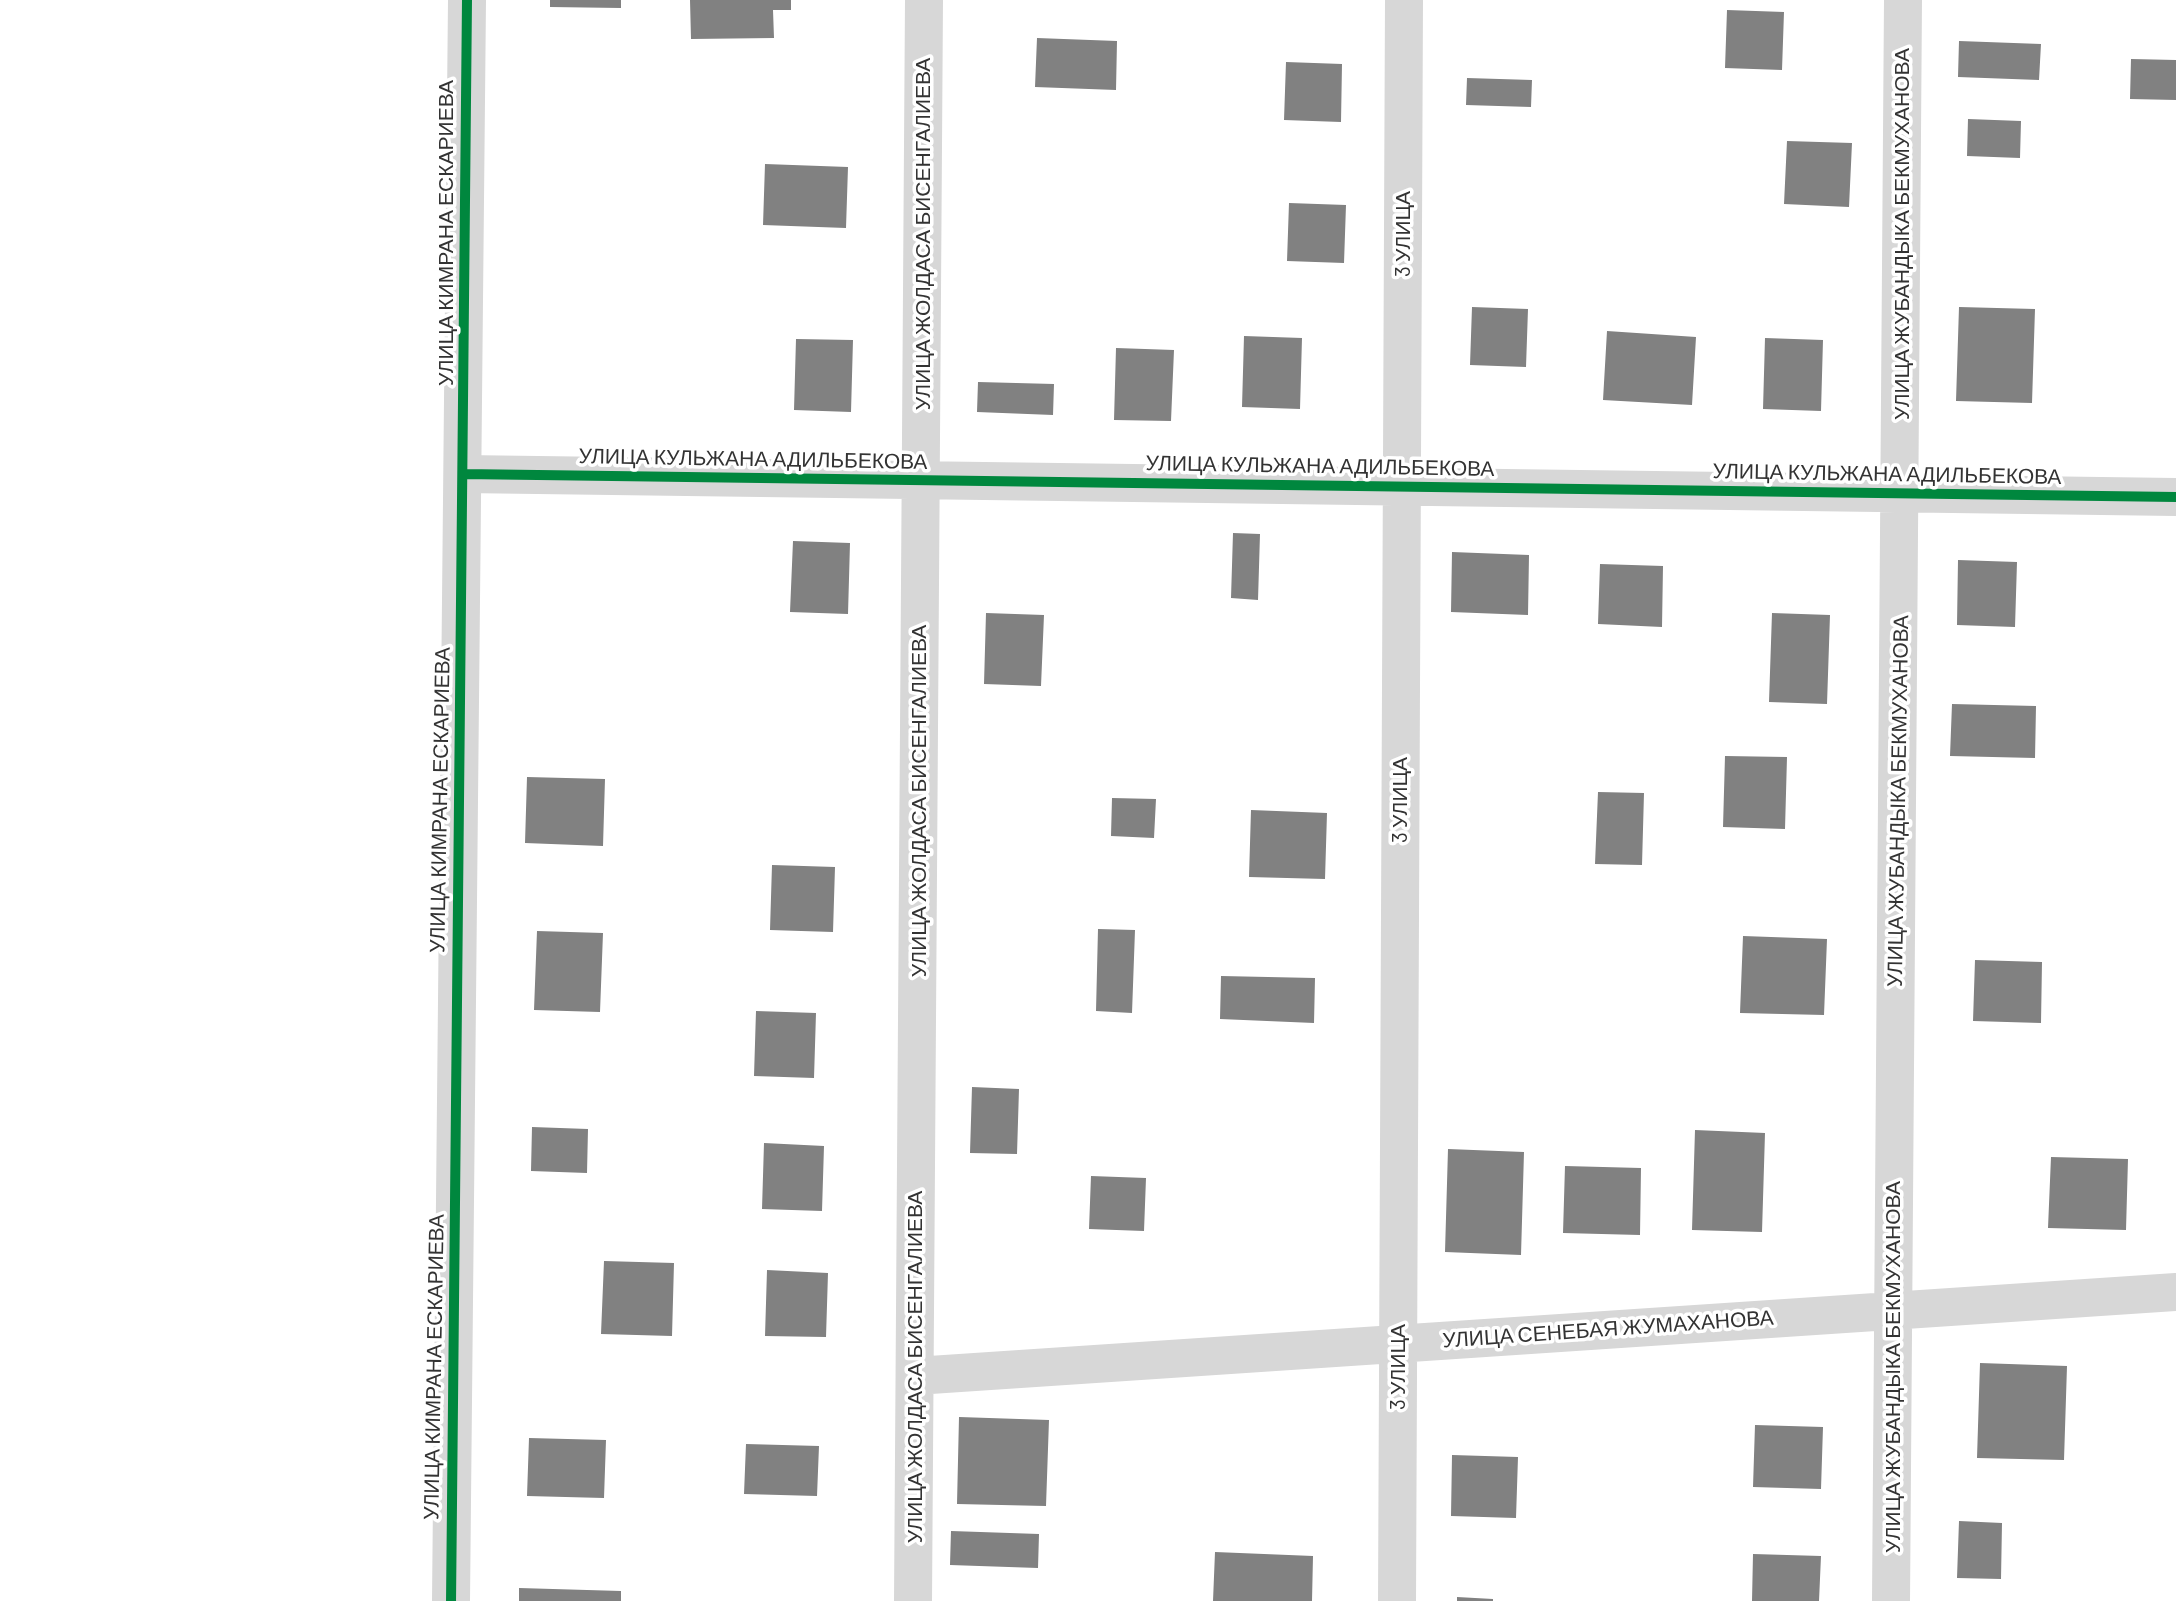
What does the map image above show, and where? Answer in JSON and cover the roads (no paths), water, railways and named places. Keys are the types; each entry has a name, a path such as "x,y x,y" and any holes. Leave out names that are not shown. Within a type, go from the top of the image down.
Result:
{"street":[{"name":"УЛИЦА КИМРАНА ЕСКАРИЕВА","path":"451,1601 467,0"},
{"name":"УЛИЦА ЖОЛДАСА БИСЕНГАЛИЕВА","path":"913,1601 924,0"},
{"name":"3 УЛИЦА","path":"1397,1601 1404,0"},
{"name":"УЛИЦА ЖУБАНДЫКА БЕКМУХАНОВА","path":"1891,1601 1903,0"},
{"name":"УЛИЦА КУЛЬЖАНА АДИЛЬБЕКОВА","path":"463,474 2176,497"},
{"name":"УЛИЦА СЕНЕБАЯ ЖУМАХАНОВА","path":"915,1376 2176,1292"}]}
